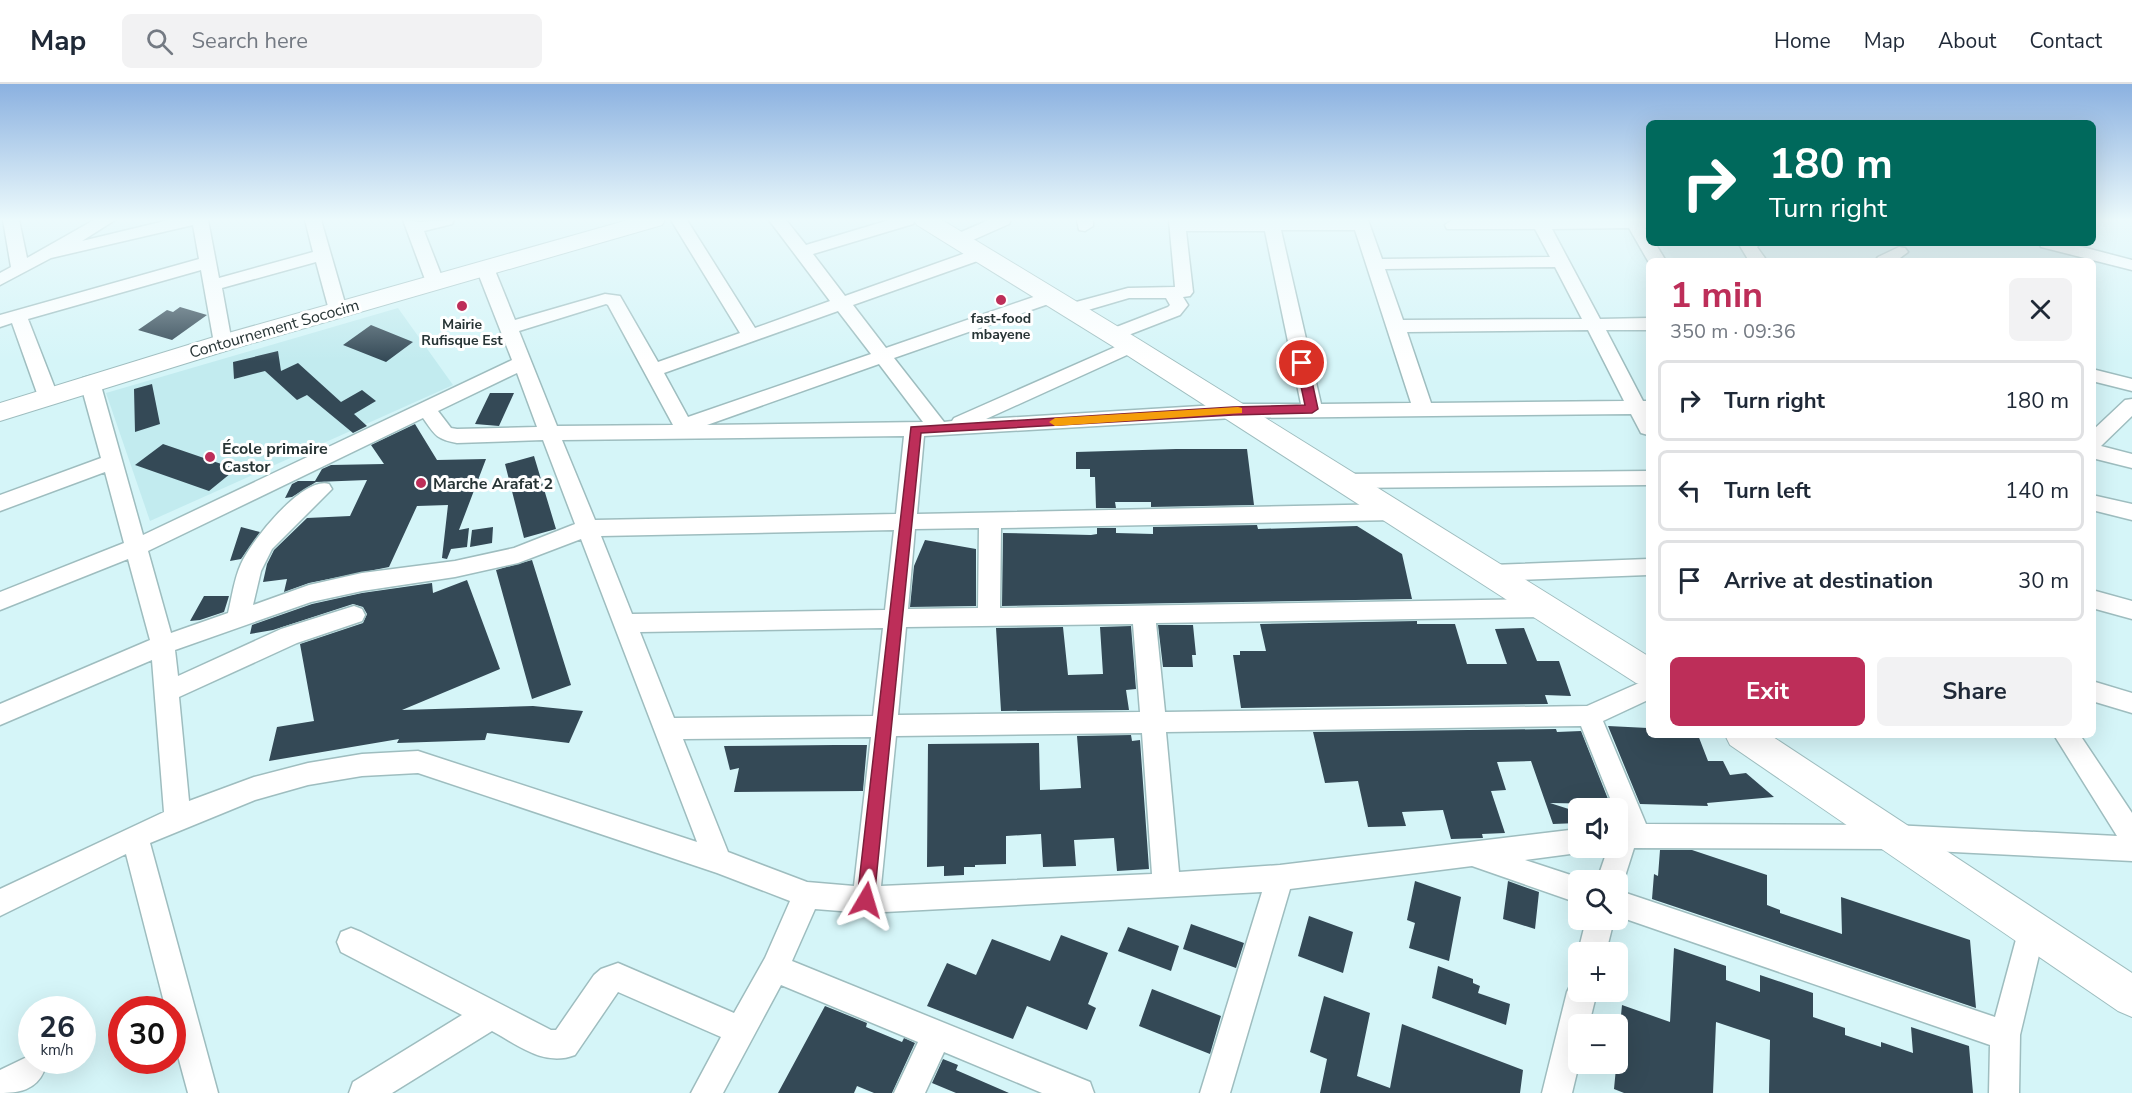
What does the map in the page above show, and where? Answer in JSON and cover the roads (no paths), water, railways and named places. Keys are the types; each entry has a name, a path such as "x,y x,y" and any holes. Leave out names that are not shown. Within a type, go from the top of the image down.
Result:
{"street":[{"path":"48,396 9,318 190,267"},
{"path":"209,267 223,343"},
{"path":"212,285 278,267"},
{"path":"326,267 338,310"},
{"path":"429,267 435,282"},
{"name":"Contournement Sococim","path":"0,412 90,382 488,267"},
{"path":"708,267 750,334"},
{"path":"814,267 882,356 934,429"},
{"path":"654,370 943,267"},
{"path":"1002,267 1646,672"},
{"path":"685,429 882,356 1061,303 1128,293 1184,292 1181,267"},
{"path":"1281,267 1312,409"},
{"path":"1375,267 1423,408"},
{"path":"426,409 445,434 451,435 685,429 934,429 1233,411 1312,409 1642,407 1594,324 1565,267"},
{"path":"0,280 20,268"},
{"path":"485,268 718,861"},
{"path":"866,900 906,521 934,429 1122,341 1174,311 1179,305 1172,292"},
{"path":"509,328 605,300 615,300 685,429"},
{"path":"1395,326 1646,324"},
{"path":"0,601 137,547 522,363"},
{"path":"2096,376 2132,385"},
{"path":"90,382 163,645 177,817"},
{"path":"2096,439 2132,405"},
{"path":"2096,452 2132,461"},
{"path":"0,503 112,462"},
{"path":"1345,481 1646,478"},
{"path":"238,618 252,562 275,531 300,506 322,489"},
{"path":"2096,503 2132,512"},
{"path":"0,715 163,645 309,594 362,582 454,569 518,555 587,528 1394,512"},
{"path":"989,616 990,520"},
{"path":"1491,573 1646,567"},
{"path":"2096,600 2132,610"},
{"path":"624,622 1545,608"},
{"path":"1144,614 1167,886"},
{"path":"166,692 289,636 354,615"},
{"path":"666,729 1589,716 1646,691"},
{"path":"2096,693 2132,703"},
{"path":"1589,716 1615,798"},
{"path":"1746,738 2132,998"},
{"path":"2068,738 2132,836"},
{"path":"0,903 177,817 270,782 381,761 418,762 718,861 807,895 866,900 1167,886 1280,878 1568,842"},
{"path":"1628,836 1893,837 2132,849"},
{"path":"135,838 203,1093"},
{"path":"1473,854 1568,887"},
{"path":"1215,1093 1280,878"},
{"path":"706,1093 775,968 807,895"},
{"path":"1628,907 2005,1035"},
{"path":"2004,1093 2005,1035 2031,930"},
{"path":"351,942 549,1045 564,1044 604,985 618,977 741,1031"},
{"path":"775,968 1078,1093"},
{"path":"1557,1093 1580,1002"},
{"path":"364,1093 492,1014"},
{"path":"909,1093 937,1035"},
{"path":"0,1086 23,1074"}],"place":[{"name":"fast-food mbayene","path":"1001,300"},
{"name":"Mairie Rufisque Est","path":"462,306"},
{"name":"École primaire Castor","path":"210,457"},
{"name":"Marche Arafat 2","path":"421,483"}]}
